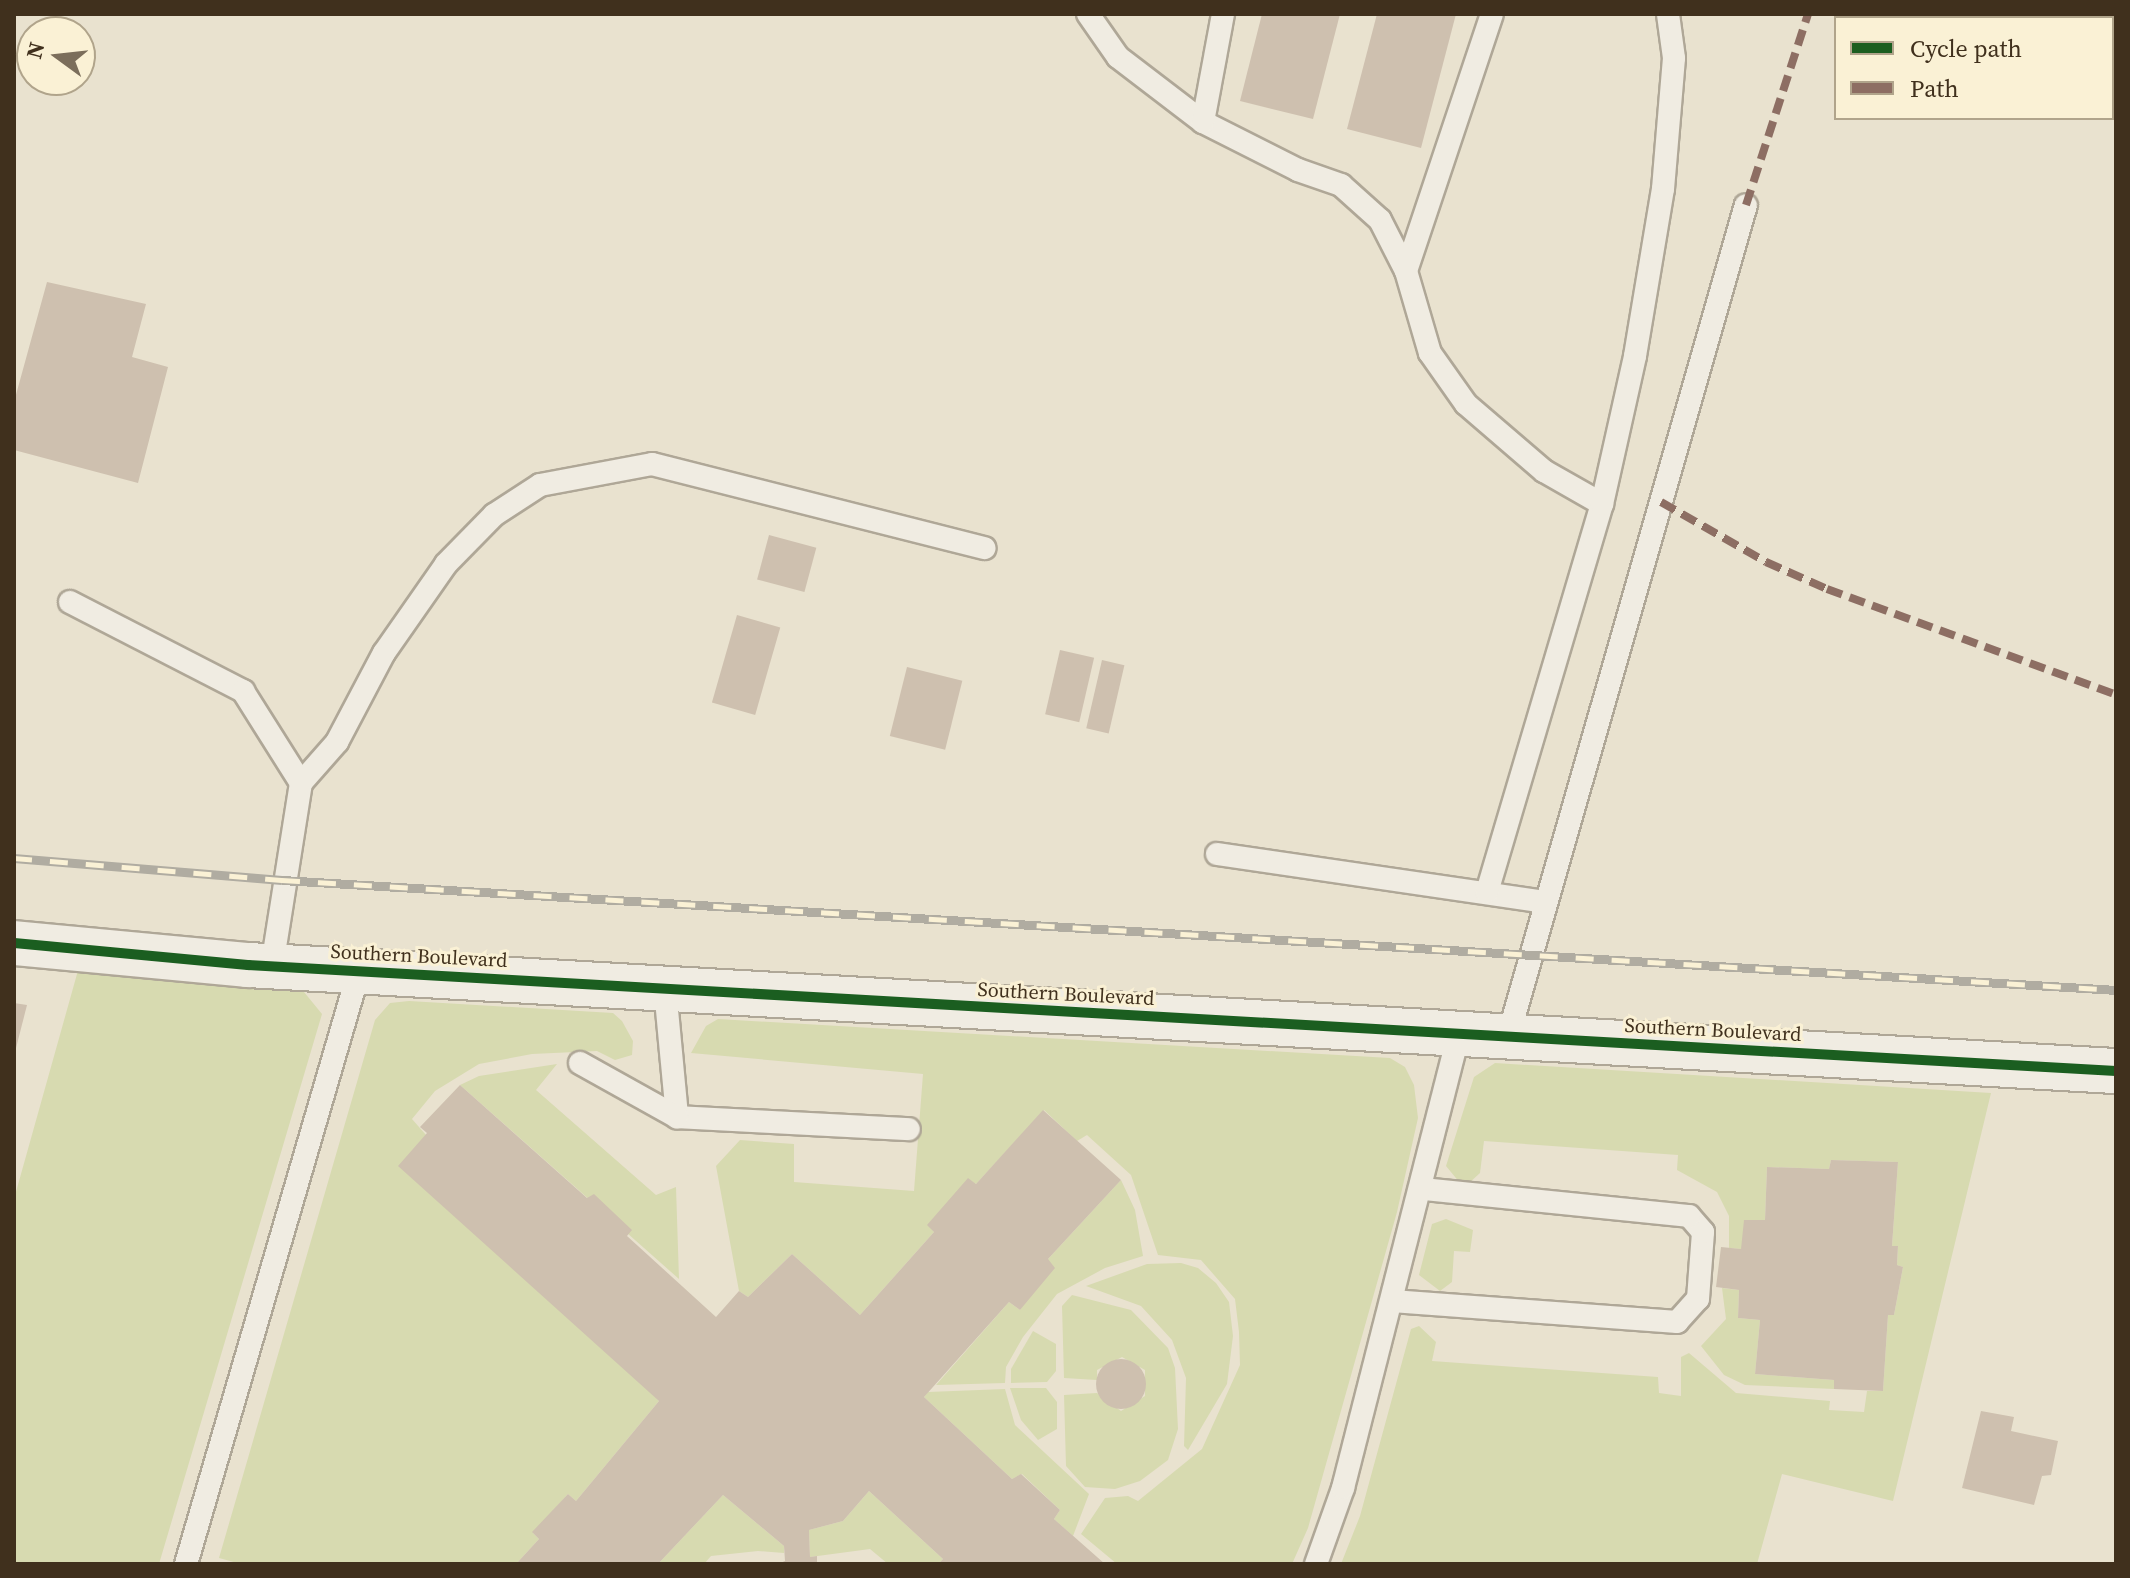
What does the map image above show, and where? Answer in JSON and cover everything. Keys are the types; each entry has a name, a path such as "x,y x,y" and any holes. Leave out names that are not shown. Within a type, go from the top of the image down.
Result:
{"street":[{"name":"Southern Boulevard","path":"14,943 272,966 2116,1071"}],"lane":[{"path":"1088,14 1118,57 1203,122 1298,170 1341,185 1380,220 1406,271 1430,353 1466,404 1544,471 1602,504"},
{"path":"1203,122 1223,14"},
{"path":"1406,271 1492,14"},
{"path":"1487,892 1602,504 1635,356 1663,189 1674,58 1668,14"},
{"path":"1508,1037 1746,205"},
{"path":"272,966 301,783 337,742 384,653 446,564 494,515 540,485 652,464 985,548"},
{"path":"70,602 243,691 301,783"},
{"path":"1217,854 1546,902"},
{"path":"186,1564 359,971"},
{"path":"665,989 677,1117"},
{"path":"1316,1564 1343,1488 1423,1189 1459,1034"},
{"path":"580,1063 677,1117 909,1129"},
{"path":"1392,1301 1677,1322 1698,1299 1703,1232 1689,1216 1423,1189"}],"green space":[{"path":"84,949 303,967 304,992 322,1014 159,1564 14,1564 14,1199"},
{"path":"409,1001 613,1013 622,1021 633,1041 632,1055 615,1060 597,1051 532,1054 479,1064 435,1091 412,1119 659,1401 576,1501 568,1494 533,1533 539,1539 516,1564 241,1564 219,1558 375,1020 390,1003"},
{"path":"718,1019 1390,1058 1405,1067 1414,1085 1418,1118 1397,1212 1308,1528 1292,1564 1117,1564 1081,1534 1105,1498 1128,1496 1138,1501 1202,1449 1240,1365 1239,1332 1235,1299 1201,1260 1158,1255 1131,1175 1087,1135 1077,1141 1044,1110 976,1184 968,1179 928,1225 934,1232 860,1315 792,1254 748,1297 739,1291 716,1166 740,1140 794,1144 794,1182 914,1191 923,1074 691,1053 706,1026"},
{"path":"1495,1063 1991,1093 1893,1501 1782,1474 1757,1564 1341,1564 1360,1516 1411,1329 1419,1326 1436,1342 1432,1361 1658,1377 1659,1393 1681,1396 1681,1357 1689,1353 1736,1393 1830,1401 1829,1410 1864,1412 1867,1391 1883,1391 1888,1315 1894,1315 1903,1267 1897,1265 1898,1247 1892,1246 1898,1162 1831,1160 1829,1169 1767,1167 1765,1220 1741,1249 1729,1248 1729,1216 1717,1192 1677,1170 1678,1155 1484,1141 1480,1173 1468,1184 1460,1183 1446,1166 1474,1077"},
{"path":"557,1064 536,1090 656,1195 676,1187 679,1279 460,1085 479,1076"},
{"path":"1121,1180 1135,1210 1143,1256 1105,1268 1057,1294 1023,1337 1006,1367 1005,1383 936,1385 1009,1302 1020,1310 1048,1259"},
{"path":"1446,1219 1473,1230 1470,1252 1454,1251 1452,1282 1440,1291 1419,1275 1432,1224"},
{"path":"1181,1263 1198,1268 1216,1283 1229,1302 1233,1336 1227,1384 1188,1450 1184,1446 1186,1378 1172,1340 1141,1306 1086,1286 1147,1264"},
{"path":"1722,1288 1739,1290 1738,1318 1760,1320 1755,1374 1834,1380 1834,1389 1745,1385 1724,1375 1701,1346 1726,1319"},
{"path":"1072,1295 1131,1310 1168,1348 1175,1368 1178,1429 1168,1460 1140,1481 1115,1489 1085,1487 1066,1466 1064,1395 1097,1393 1121,1411 1145,1396 1145,1370 1122,1357 1097,1370 1097,1380 1064,1378 1062,1306"},
{"path":"1033,1331 1056,1344 1056,1371 1047,1382 1011,1383 1011,1369"},
{"path":"1010,1388 1046,1388 1057,1402 1057,1429 1038,1440 1021,1420"},
{"path":"1005,1389 1015,1425 1089,1494 1073,1536 1054,1519 1060,1510 1022,1474 1012,1479 924,1397 928,1392"},
{"path":"869,1491 943,1559 938,1564 888,1564 870,1549 810,1557 809,1530 843,1521"},
{"path":"723,1495 784,1546 784,1553 758,1551 711,1556 704,1564 658,1564"}],"building":[{"path":"1262,14 1340,14 1313,119 1240,101"},
{"path":"1377,14 1456,14 1421,148 1347,129"},
{"path":"47,282 146,304 132,357 168,367 138,483 14,450 14,402"},
{"path":"769,535 816,548 804,592 757,579"},
{"path":"737,615 780,627 755,715 712,702"},
{"path":"1060,650 1094,658 1079,722 1045,714"},
{"path":"1102,660 1124,665 1109,733 1086,728"},
{"path":"907,667 962,681 945,750 890,736"},
{"path":"14,1003 27,1005 15,1052 14,1052"},
{"path":"460,1085 587,1198 594,1194 632,1230 627,1236 716,1317 739,1291 748,1297 792,1254 860,1315 934,1232 927,1225 968,1178 976,1184 1043,1110 1121,1180 1048,1259 1055,1268 1020,1310 1009,1302 924,1397 1012,1479 1021,1474 1060,1510 1054,1519 1105,1564 938,1564 943,1559 869,1491 843,1521 809,1530 810,1557 817,1556 817,1564 778,1564 785,1561 784,1546 723,1495 658,1564 516,1564 539,1539 532,1532 568,1494 576,1501 659,1401 398,1166 427,1133 420,1127"},
{"path":"1831,1160 1898,1162 1892,1246 1898,1246 1897,1265 1903,1267 1894,1315 1888,1315 1883,1391 1834,1389 1834,1380 1755,1374 1760,1320 1738,1318 1739,1290 1716,1287 1721,1247 1741,1249 1744,1220 1765,1220 1767,1167 1829,1169"},
{"path":"1121,1359 1139,1366 1146,1384 1139,1402 1121,1409 1103,1402 1096,1384 1103,1366"},
{"path":"1981,1411 2014,1417 2011,1431 2058,1441 2051,1475 2042,1476 2034,1505 1962,1488"}],"railway":[{"path":"14,858 282,880 2116,990"}],"marked path":[{"path":"1746,205 1808,14"},
{"path":"1661,502 1766,562 1827,589 2116,695"}],"cycle path":[{"path":"14,943 248,965 2116,1071"}]}
